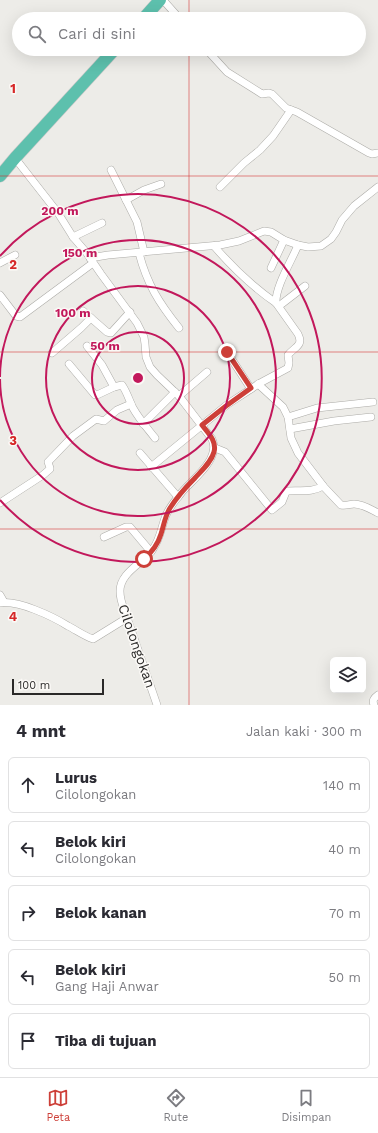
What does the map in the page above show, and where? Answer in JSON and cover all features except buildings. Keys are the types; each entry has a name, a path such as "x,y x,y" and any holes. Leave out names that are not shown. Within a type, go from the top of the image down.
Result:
{"highway":[{"path":"150,12 161,0"},
{"path":"0,176 109,56"}],"street":[{"path":"161,0 173,12"},
{"path":"212,56 224,70 262,94 272,94 284,106 291,110 369,153 378,153"},
{"path":"220,187 244,162 256,154 273,136 291,110"},
{"path":"15,158 58,213 73,237 130,312 141,330 145,344 146,357 150,368 177,394 212,439 215,448 225,452 272,510 281,503 286,492 288,491 304,491 318,489 324,486"},
{"path":"111,170 137,222 143,267 153,290 164,309 179,328"},
{"path":"126,200 144,190 161,184"},
{"path":"0,295 16,316 20,317 92,261 108,254 214,246 239,241 264,231 271,232 284,240 298,245 308,247 321,246 331,239 348,212 359,201 378,188"},
{"path":"73,237 102,223"},
{"path":"271,268 284,240"},
{"path":"278,304 276,295 298,245"},
{"path":"152,467 202,425 224,403 286,369 289,365 289,353 300,343 301,340 278,304 243,276 214,246"},
{"path":"0,263 15,255"},
{"path":"278,304 306,286"},
{"path":"83,311 107,332 111,333 130,312"},
{"path":"52,353 91,318"},
{"path":"87,346 102,365 114,387"},
{"path":"227,352 254,386 279,402 286,411 291,438 298,453 324,486 341,504 356,504 378,513"},
{"path":"69,364 95,395 122,385 143,424 156,438"},
{"path":"143,424 177,394 207,372"},
{"path":"288,417 317,408 373,402"},
{"path":"0,503 50,469 48,462 75,434 96,419 104,421 115,412 131,404"},
{"path":"290,429 334,421 371,417"},
{"name":"Cilolongokan","path":"157,705 127,618 120,593 122,582 126,575 151,552 159,539 167,514 178,498 208,464 215,448"},
{"path":"140,453 178,498"},
{"path":"104,536 126,527 130,527 151,552"},
{"path":"0,595 2,603 11,602 42,613 93,639 127,618"},
{"path":"373,705 374,698 378,695"}],"route":[{"path":"144,559 151,552 159,539 165,519 170,509 182,492 208,464 214,453 214,442 202,425 251,388 227,352"}]}
